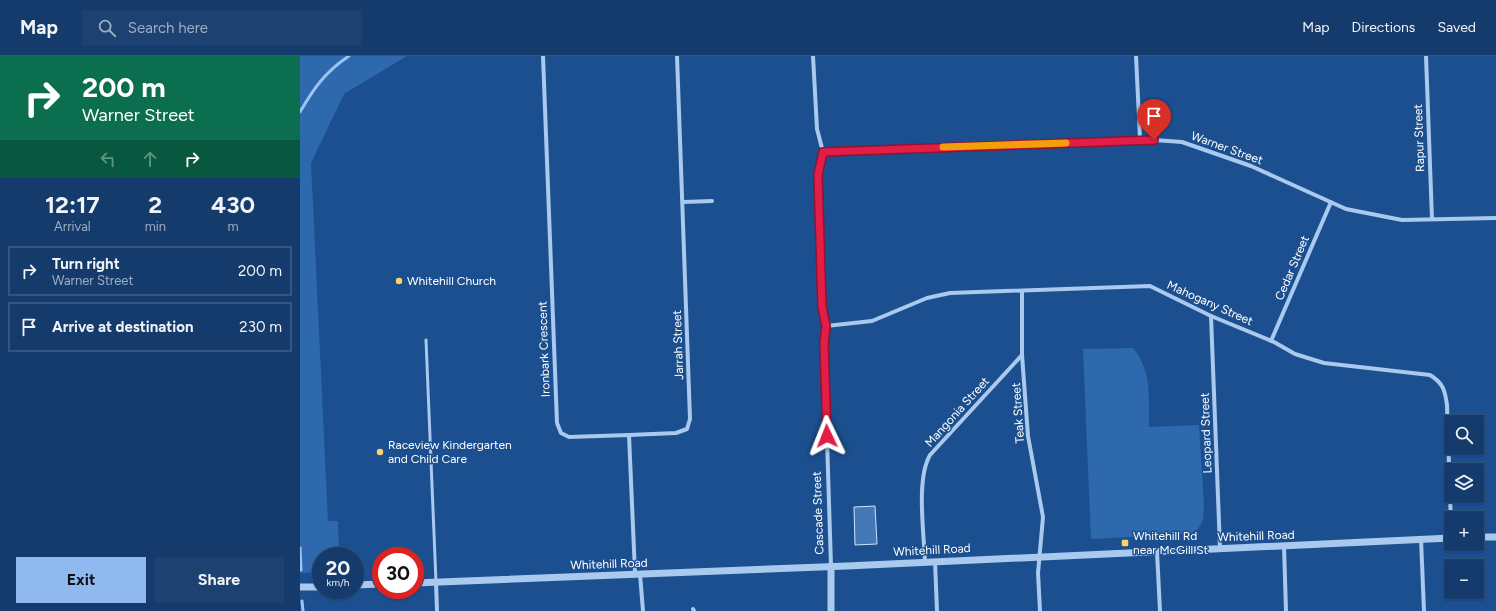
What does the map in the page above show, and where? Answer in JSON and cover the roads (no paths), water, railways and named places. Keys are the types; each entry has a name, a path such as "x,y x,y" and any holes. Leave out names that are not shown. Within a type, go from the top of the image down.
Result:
{"street":[{"name":"Ironbark Crescent","path":"543,56 557,423 561,433 569,437 629,435"},
{"name":"Jarrah Street","path":"629,435 676,432 687,429 690,420 677,56"},
{"name":"Cascade Street","path":"813,56 816,129 823,152 818,175 822,307 826,326 824,344 831,611"},
{"path":"1136,56 1140,139"},
{"name":"Rapur Street","path":"1426,56 1432,219"},
{"name":"Warner Street","path":"823,152 1140,139 1182,142 1251,166 1346,209 1402,220 1496,218"},
{"path":"683,202 712,201"},
{"name":"Cedar Street","path":"1271,341 1331,202"},
{"name":"Mahogany Street","path":"826,326 872,321 927,298 950,293 1150,286 1211,316 1271,341 1295,354 1324,363 1430,375 1440,381 1445,392 1447,405 1451,511"},
{"name":"Teak Street","path":"1022,291 1022,355 1026,389 1028,436 1043,517 1038,573 1040,611"},
{"name":"Leopard Street","path":"1211,316 1220,548"},
{"name":"Mangonia Street","path":"925,562 922,478 925,464 930,455 1022,355"},
{"path":"629,435 637,573 643,611"},
{"path":"1484,538 1496,537"},
{"name":"Whitehill Road","path":"424,583 1157,552 1444,538"},
{"path":"1421,539 1424,611"},
{"path":"1284,546 1286,611"},
{"path":"1157,552 1160,611"},
{"path":"935,561 937,611"},
{"path":"436,582 437,611"},
{"path":"300,588 312,587"}],"lane":[{"path":"426,340 436,582"}],"waterway":[{"path":"300,112 310,95 327,74 349,56"},
{"path":"300,548 301,570"},
{"path":"302,601 303,611"}],"place":[{"name":"Whitehill Church","path":"399,281"},
{"name":"Raceview Kindergarten and Child Care","path":"380,452"},
{"name":"Whitehill Rd near McGill St","path":"1125,543"}]}
